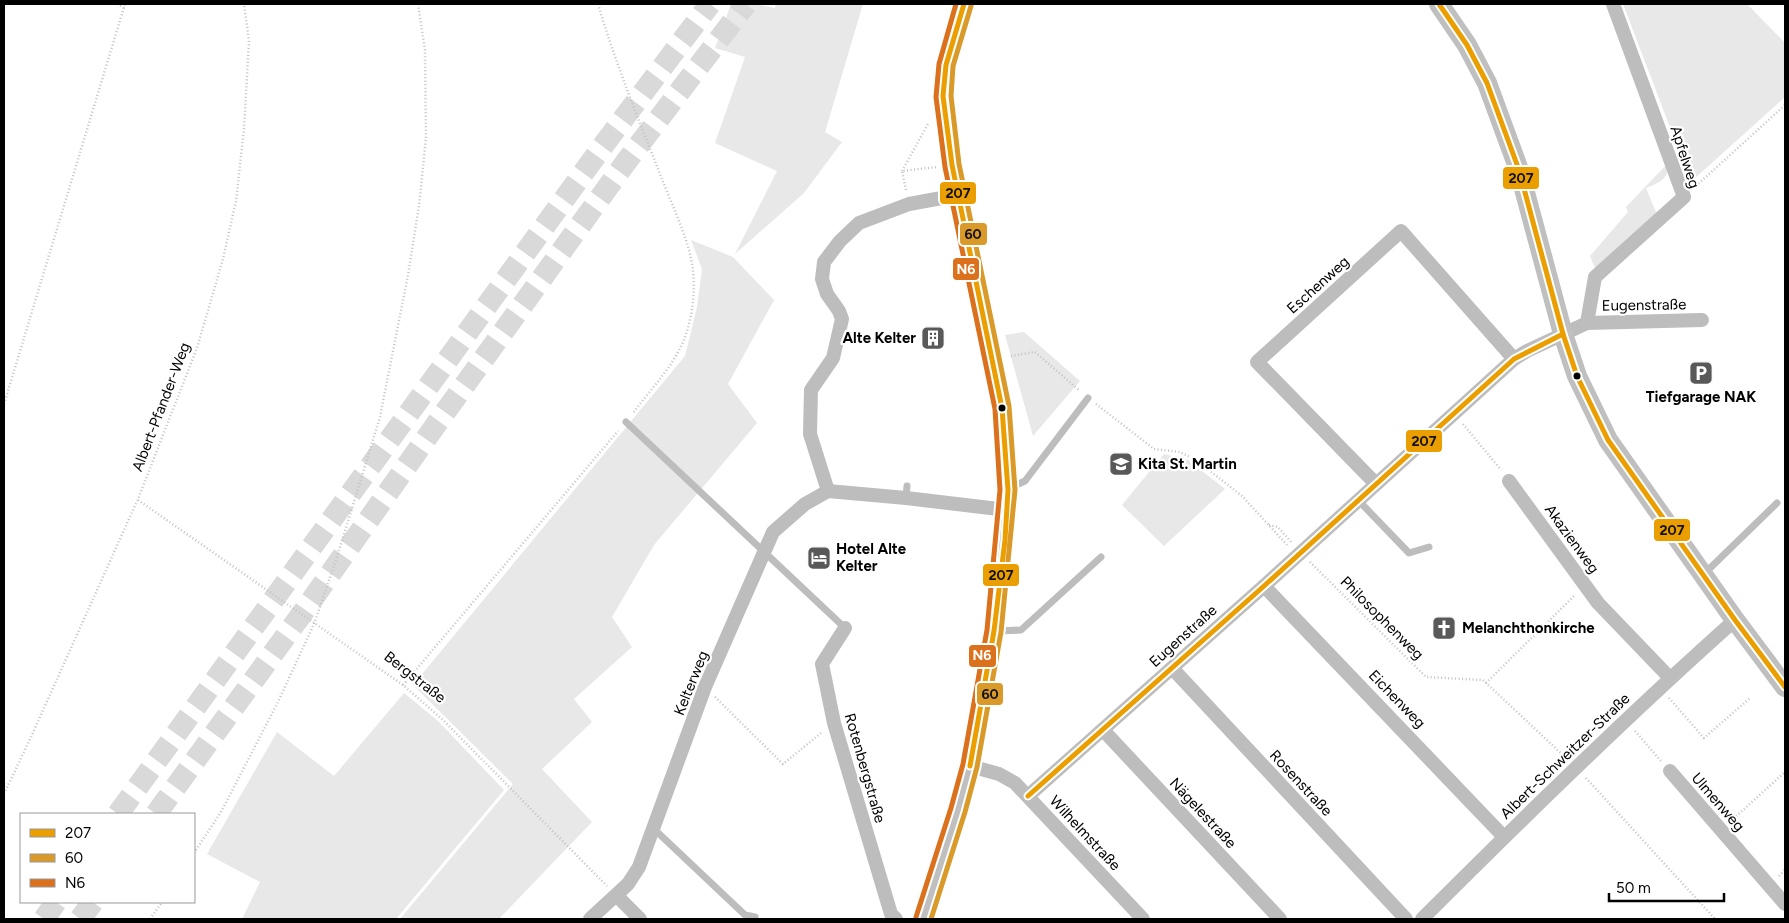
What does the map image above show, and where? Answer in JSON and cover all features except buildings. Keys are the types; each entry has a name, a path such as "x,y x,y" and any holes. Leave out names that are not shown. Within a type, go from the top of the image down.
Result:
{"main road":[{"path":"923,919 970,766 994,631 1008,490 1002,408 952,165 943,96 946,65 964,4"},
{"path":"1442,4 1487,83 1519,170 1562,334 1577,376 1608,440 1735,620 1785,687"}],"street":[{"name":"Apfelweg","path":"1587,323 1595,277 1684,197 1613,4"},
{"path":"958,195 909,204 859,222 840,241 824,262 822,278 827,294 839,311 842,320 833,358 811,390 810,434 828,491 906,492 1007,510"},
{"name":"Eschenweg","path":"1376,484 1256,362 1400,232 1514,359"},
{"name":"Eugenstraße","path":"1587,323 1702,320"},
{"path":"1562,334 1587,323"},
{"name":"Eugenstraße","path":"1028,796 1264,586 1514,359 1562,334"},
{"name":"Akazienweg","path":"1510,481 1598,603 1670,678"},
{"name":"Kelterweg","path":"590,919 617,896 628,884 639,867 705,687 773,532 805,504 828,491"},
{"name":"Eichenweg","path":"1264,586 1504,836"},
{"name":"Albert-Schweitzer-Straße","path":"1422,919 1504,836 1659,688 1735,620"},
{"name":"Rotenbergstraße","path":"845,628 822,664 834,723 891,914 896,919"},
{"name":"Rosenstraße","path":"1172,668 1406,919"},
{"name":"Nägelestraße","path":"1103,730 1280,919"},
{"name":"Wilhelmstraße","path":"970,766 999,774 1016,783 1143,919"},
{"name":"Ulmenweg","path":"1670,771 1785,904"},
{"path":"617,896 640,919"}],"lane":[{"path":"1008,490 1025,481 1088,398"},
{"path":"626,422 845,628"},
{"path":"1358,500 1409,553 1429,547"},
{"path":"1703,575 1777,503"},
{"path":"994,631 1021,630 1101,557"},
{"path":"654,829 745,915 755,917"}],"path":[{"path":"118,4 124,8"},
{"path":"4,404 125,4"},
{"name":"Albert-Pfander-Weg","path":"4,794 138,499 197,348 223,259 236,201 244,129 249,41 244,4"},
{"path":"195,851 221,812 277,704 314,624 337,557 380,416 408,274 419,206 426,138 425,50 418,4"},
{"path":"403,685 626,422 677,356 688,328 693,298 693,271 688,248 619,71 599,5"},
{"path":"1684,197 1785,105"},
{"path":"909,204 902,171 929,121"},
{"path":"902,171 952,165"},
{"name":"Philosophenweg","path":"1011,356 1035,352 1088,398 1154,449 1180,452 1196,460 1242,496 1289,547 1301,552 1426,677 1483,680 1486,683"},
{"path":"1454,413 1510,481"},
{"name":"Bergstraße","path":"138,499 403,685 442,719 617,896"},
{"path":"1269,525 1278,527 1288,538"},
{"path":"1585,585 1486,683 1576,768 1715,919"},
{"path":"705,687 783,764 834,723"},
{"path":"1659,688 1704,738 1750,698"},
{"name":"Ulmenweg","path":"1626,720 1670,771"},
{"path":"1720,830 1785,772"},
{"path":"150,919 161,903"}],"shaded area":[{"path":"731,4 756,4 775,8 776,4 863,4 825,132 842,142 804,193 735,254 777,171 715,143 745,57 715,48"},
{"path":"1623,4 1747,4 1785,43 1785,97 1694,179 1687,172"},
{"path":"1668,163 1667,173 1663,179 1646,188 1658,217 1597,269 1590,256 1628,212 1626,207"},
{"path":"691,240 733,257 774,300 728,384 757,423 654,545 612,617 632,647 574,699 592,722 542,769 592,822 499,919 400,919 513,784 413,685 685,356 697,307 702,269"},
{"path":"1024,332 1080,381 1033,436 1005,335"},
{"path":"1164,454 1188,460 1225,489 1164,546 1122,505"},
{"path":"404,693 438,721 504,790 396,919 242,919 260,882 207,854 277,732 334,776"}],"tunnel":[{"path":"119,813 602,147 710,4"},
{"path":"157,813 626,162 746,4"},
{"path":"44,919 55,903"},
{"path":"80,919 92,903"}],"transit line":[{"name":"N6","path":"916,917 963,764 987,630 1000,490 995,409 945,167 936,97 939,64 956,4"},
{"name":"207","path":"964,4 946,65 943,96 952,165 1002,408 1008,490 1005,540 994,631 970,766"},
{"name":"207","path":"1439,4 1467,45 1487,83 1519,170 1563,334 1577,376 1608,440 1735,620 1785,687"},
{"name":"60","path":"931,919 965,812 977,767 1001,632 1015,490 1009,406 959,164 951,96 953,66 971,6"},
{"name":"207","path":"1028,796 1264,586 1514,359 1563,334"}],"place":[{"name":"Alte Kelter","path":"933,338"},
{"name":"Tiefgarage NAK","path":"1701,373"},
{"name":"Kita St. Martin","path":"1121,464"},
{"name":"Hotel Alte Kelter","path":"819,558"},
{"name":"Melanchthonkirche","path":"1444,628"}]}
